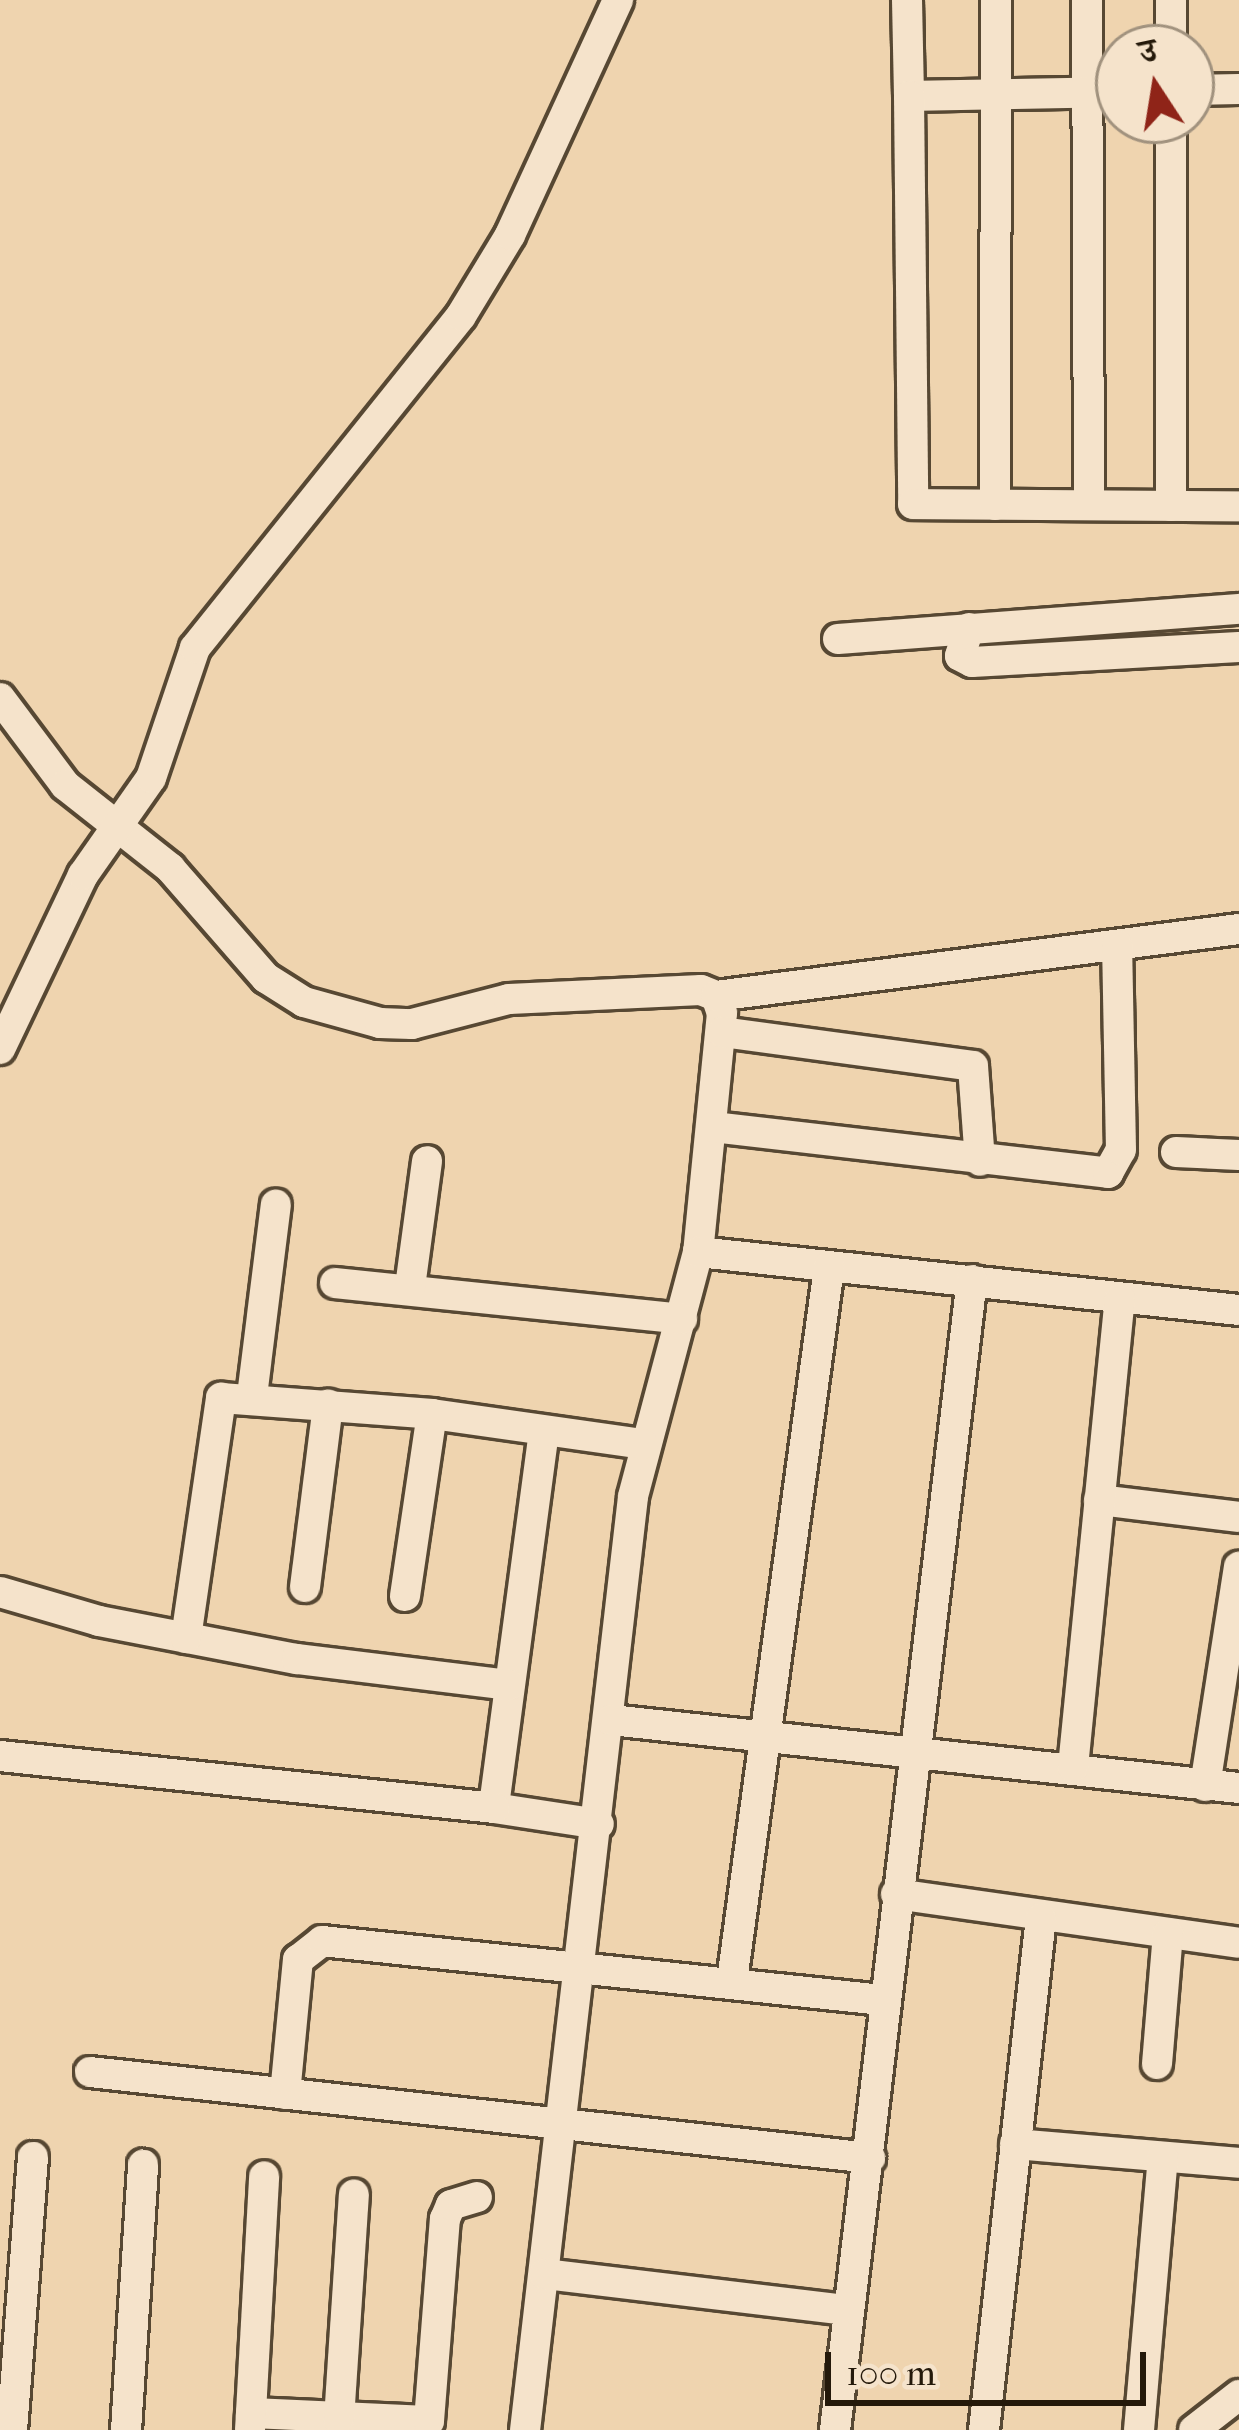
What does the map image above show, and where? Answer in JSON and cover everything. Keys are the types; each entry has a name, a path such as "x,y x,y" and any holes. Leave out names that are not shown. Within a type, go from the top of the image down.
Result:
{"street":[{"path":"0,1049 82,875 151,778 195,648 473,296 510,235 618,0"},
{"path":"907,0 913,504 1239,506"},
{"path":"995,505 996,0"},
{"path":"1087,0 1089,505"},
{"path":"909,96 1095,92"},
{"path":"1171,506 1172,144"},
{"path":"838,639 1239,609"},
{"path":"969,628 960,656 972,662 1239,647"},
{"path":"0,698 65,785 116,831 170,868 283,992 380,1024 582,992 716,996 1239,929"},
{"path":"713,1127 1092,1174 1118,1164 1117,945"},
{"path":"525,2430 643,1444 698,1252 722,1032 716,996"},
{"path":"722,1032 973,1066 980,1161"},
{"path":"1176,1152 1239,1155"},
{"path":"410,1287 427,1162"},
{"path":"252,1396 276,1204"},
{"path":"698,1252 1239,1310"},
{"path":"732,1982 829,1267"},
{"path":"835,2430 869,2158 882,2000 972,1280"},
{"path":"334,1283 410,1287 682,1319"},
{"path":"1073,1767 1120,1299"},
{"path":"186,1638 214,1411 220,1398 252,1396 432,1414 643,1444"},
{"path":"305,1587 328,1404"},
{"path":"405,1596 432,1414"},
{"path":"494,1808 544,1431"},
{"path":"1099,1501 1239,1517"},
{"path":"1205,1786 1239,1567"},
{"path":"0,1592 186,1638 509,1685"},
{"path":"611,1720 916,1747 1239,1788"},
{"path":"0,1756 494,1808 599,1824"},
{"path":"896,1894 1041,1918 1239,1942"},
{"path":"984,2430 1041,1918"},
{"path":"1157,2064 1168,1933"},
{"path":"285,2094 298,1960 306,1948 322,1941 882,2000"},
{"path":"90,2072 869,2158"},
{"path":"1015,2144 1239,2163"},
{"path":"12,2430 33,2157"},
{"path":"1139,2430 1163,2157"},
{"path":"126,2430 143,2165"},
{"path":"263,2176 250,2421 339,2419 380,2426 433,2416 445,2219 452,2205 477,2197"},
{"path":"339,2419 354,2194"},
{"path":"544,2275 847,2310"},
{"path":"1194,2430 1239,2395"}]}
